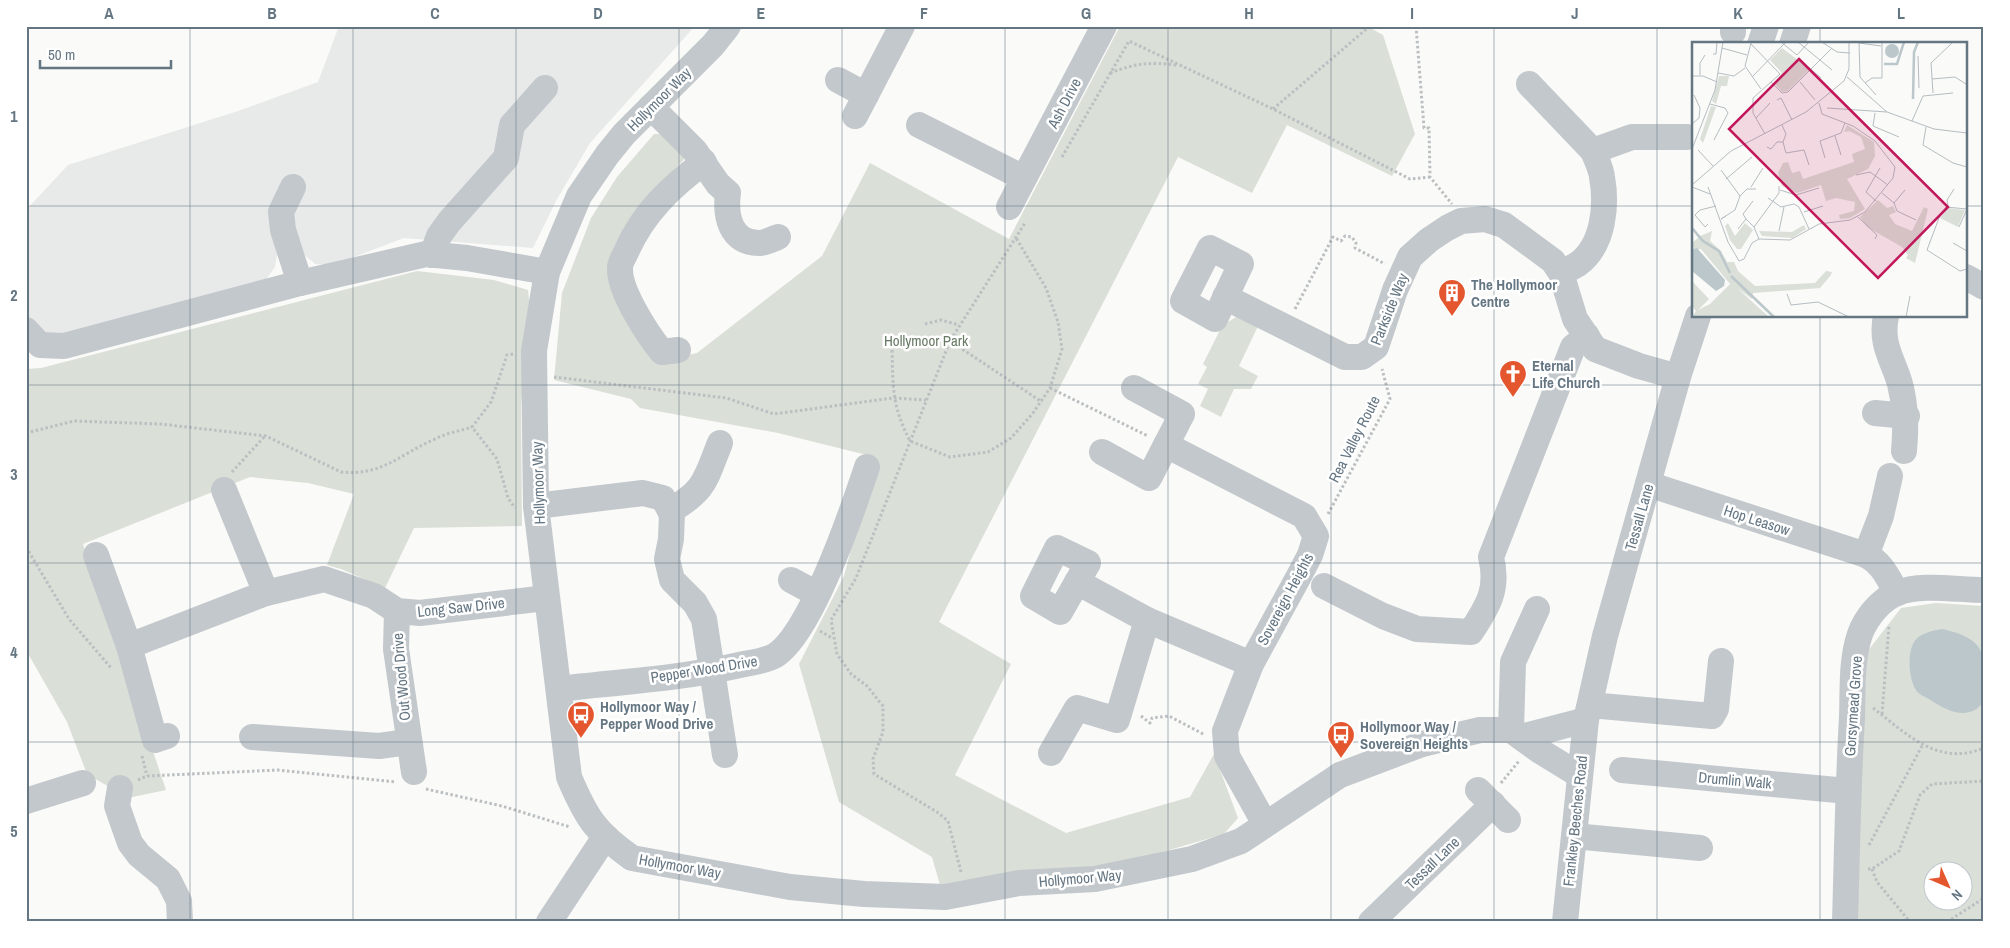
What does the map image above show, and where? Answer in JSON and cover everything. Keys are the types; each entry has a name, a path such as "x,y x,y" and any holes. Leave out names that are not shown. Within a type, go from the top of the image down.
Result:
{"street":[{"name":"Hollymoor Way","path":"728,26 713,45 624,134 591,177 579,196 547,272 534,363 537,508 546,598 569,777 584,812 592,825 605,837 632,858 790,887 864,894 945,897 1019,882 1095,879 1168,865 1219,850 1241,841 1340,775 1422,744 1480,730 1516,733 1588,712"},
{"path":"838,80 861,106 902,26"},
{"name":"Ash Drive","path":"1018,214 1024,178 1104,26"},
{"path":"1761,42 1766,26"},
{"path":"1793,42 1798,26"},
{"path":"1529,84 1593,151 1602,175 1603,203 1600,231 1591,250 1579,263 1561,273 1575,319 1595,349 1678,378"},
{"path":"432,255 439,236 506,158 512,125 545,88"},
{"path":"651,107 704,162 718,184 728,193 726,208 729,224 742,238 759,243 778,238"},
{"path":"919,125 1024,178"},
{"path":"1593,151 1632,137 1687,137"},
{"path":"678,350 662,352 646,332 624,285 620,267 646,216 672,186 704,162"},
{"path":"293,187 281,212 300,283"},
{"name":"Parkside Way","path":"1224,298 1345,357 1362,357 1376,347 1410,258 1429,240 1461,221 1485,219 1504,225 1553,261 1561,273"},
{"path":"26,356 300,283 432,255 507,264 547,272"},
{"path":"1968,278 1984,287"},
{"name":"Tessall Lane","path":"1588,712 1605,636 1678,378 1697,318"},
{"path":"1886,318 1885,346 1899,383 1906,416 1904,451"},
{"path":"26,330 40,345 64,346"},
{"path":"1324,586 1383,616 1417,629 1471,632 1490,604 1495,573 1491,557 1535,441 1573,347 1587,336"},
{"path":"1102,452 1149,478 1157,440 1182,414 1134,388"},
{"path":"1875,413 1906,416"},
{"name":"Sovereign Heights","path":"1157,440 1304,516 1316,536 1303,569 1250,664 1225,731 1227,756 1265,824"},
{"path":"670,511 692,498 702,486 720,443"},
{"name":"Pepper Wood Drive","path":"559,689 712,671 773,657 785,646 801,624 817,594 841,544 867,467"},
{"path":"1866,555 1881,516 1890,476"},
{"name":"Hop Leasow","path":"1648,484 1866,555 1876,560 1884,569 1888,599"},
{"path":"224,490 266,593"},
{"path":"537,508 643,493 663,498 670,511 671,539 666,559 672,580 695,603 704,619 725,755"},
{"path":"96,555 118,621 129,646 127,674 156,740 167,736"},
{"name":"Long Saw Drive","path":"129,646 266,593 324,579 374,596 397,611 420,613 546,598"},
{"path":"791,580 817,594"},
{"path":"1078,581 1147,620 1250,664"},
{"path":"1888,599 1914,588 1984,590"},
{"name":"Gorsymead Grove","path":"1846,922 1859,868 1848,790 1855,660 1860,633 1868,618 1888,599"},
{"path":"1537,609 1513,662 1516,733 1540,751 1579,775"},
{"name":"Out Wood Drive","path":"397,611 396,649 408,742 410,781"},
{"path":"1051,753 1077,708 1118,720 1147,620"},
{"path":"1588,712 1712,716 1716,709 1721,661"},
{"name":"Frankley Beeches Road","path":"1565,922 1579,775 1588,712"},
{"name":"Out Wood Drive","path":"252,737 379,746 408,742"},
{"name":"Drumlin Walk","path":"1622,771 1848,790"},
{"path":"26,801 83,783"},
{"path":"120,788 117,806 130,843 139,855 168,879 179,901 180,922"},
{"name":"Tessall Lane","path":"1371,922 1492,803"},
{"path":"1574,836 1700,848"},
{"path":"549,922 605,837"}],"path":[{"path":"1273,109 1370,26"},
{"path":"1416,26 1424,128 1429,128 1430,178 1456,208 1461,221"},
{"path":"1060,160 1129,41 1273,109 1410,179 1430,178"},
{"path":"1109,73 1129,66 1150,62 1180,66"},
{"path":"964,894 948,821 937,812 874,774 873,759 883,732 883,706 867,686 851,674 837,654 831,620 856,578 950,340 1016,238 1018,214"},
{"path":"1285,328 1333,237 1341,241 1345,236 1352,237 1356,243 1355,248 1403,273"},
{"path":"892,350 893,398 901,424 910,441 950,457 988,452 1011,438 1042,402 1050,388 1062,349 1058,322 1046,288 1016,238"},
{"path":"925,324 940,320 959,325"},
{"path":"950,340 1042,402"},
{"name":"Rea Valley Route","path":"1316,536 1390,399 1376,347"},
{"path":"26,433 74,421 160,424 266,436 341,472 354,474 371,471 401,459 434,439 472,427 491,402 507,354 534,363 726,398 774,414 893,398 926,400"},
{"path":"1050,388 1157,440"},
{"path":"472,427 496,459 508,498 518,513 537,508"},
{"path":"224,490 228,478 233,471 266,436"},
{"path":"26,547 69,619 127,674"},
{"path":"1882,715 1890,628 1888,599"},
{"path":"820,631 833,638"},
{"path":"1853,693 1922,746 1943,753 1975,752 1984,748"},
{"path":"1124,698 1136,713 1150,723 1152,718 1169,716 1226,746"},
{"path":"1492,803 1522,757 1516,733"},
{"path":"1859,868 1864,854 1922,746"},
{"path":"140,747 147,776"},
{"path":"120,788 147,776 278,770 410,781 605,837"},
{"path":"1859,868 1899,851 1920,795 1932,784 1984,781"},
{"path":"1859,868 1877,882 1910,922"},
{"path":"1947,922 1984,898"}],"shaded area":[{"path":"339,26 695,26 590,143 556,201 533,248 404,238 333,265 315,264 301,252 279,243 275,267 260,288 26,348 26,210 68,165 238,111 318,82"},
{"path":"1942,629 1970,639 1982,653 1984,663 1984,701 1971,712 1957,712 1942,707 1920,694 1914,685 1910,673 1910,653 1914,642 1923,634"}],"green space":[{"name":"Hollymoor Park","path":"1120,26 1367,26 1383,35 1415,134 1392,176 1287,125 1252,193 1178,157 939,622 1011,664 955,775 1066,833 1190,797 1214,754 1238,818 1224,834 1111,867 940,885 932,857 839,802 799,664 844,576 875,457 778,433 640,408 631,399 554,380 562,293 591,218 617,177 654,134 665,134 688,155 655,191 619,241 665,360 697,353 822,256 870,163 1009,239"},
{"path":"417,271 494,280 528,290 530,308 521,404 522,526 414,528 385,588 327,565 354,494 308,483 250,477 83,544 166,790 128,798 87,774 67,722 26,650 26,369 41,368"},
{"path":"1236,317 1258,326 1239,366 1258,376 1251,389 1234,389 1221,417 1200,406 1208,389 1198,384 1207,367 1203,364 1222,326"},
{"path":"1936,603 1984,606 1984,922 1858,922 1856,820 1867,652 1901,608"}],"place":[{"name":"The Hollymoor Centre","path":"1452,317"},
{"name":"Eternal Life Church","path":"1513,398"},
{"name":"Hollymoor Way / Pepper Wood Drive","path":"581,739"},
{"name":"Hollymoor Way / Sovereign Heights","path":"1341,759"}]}
